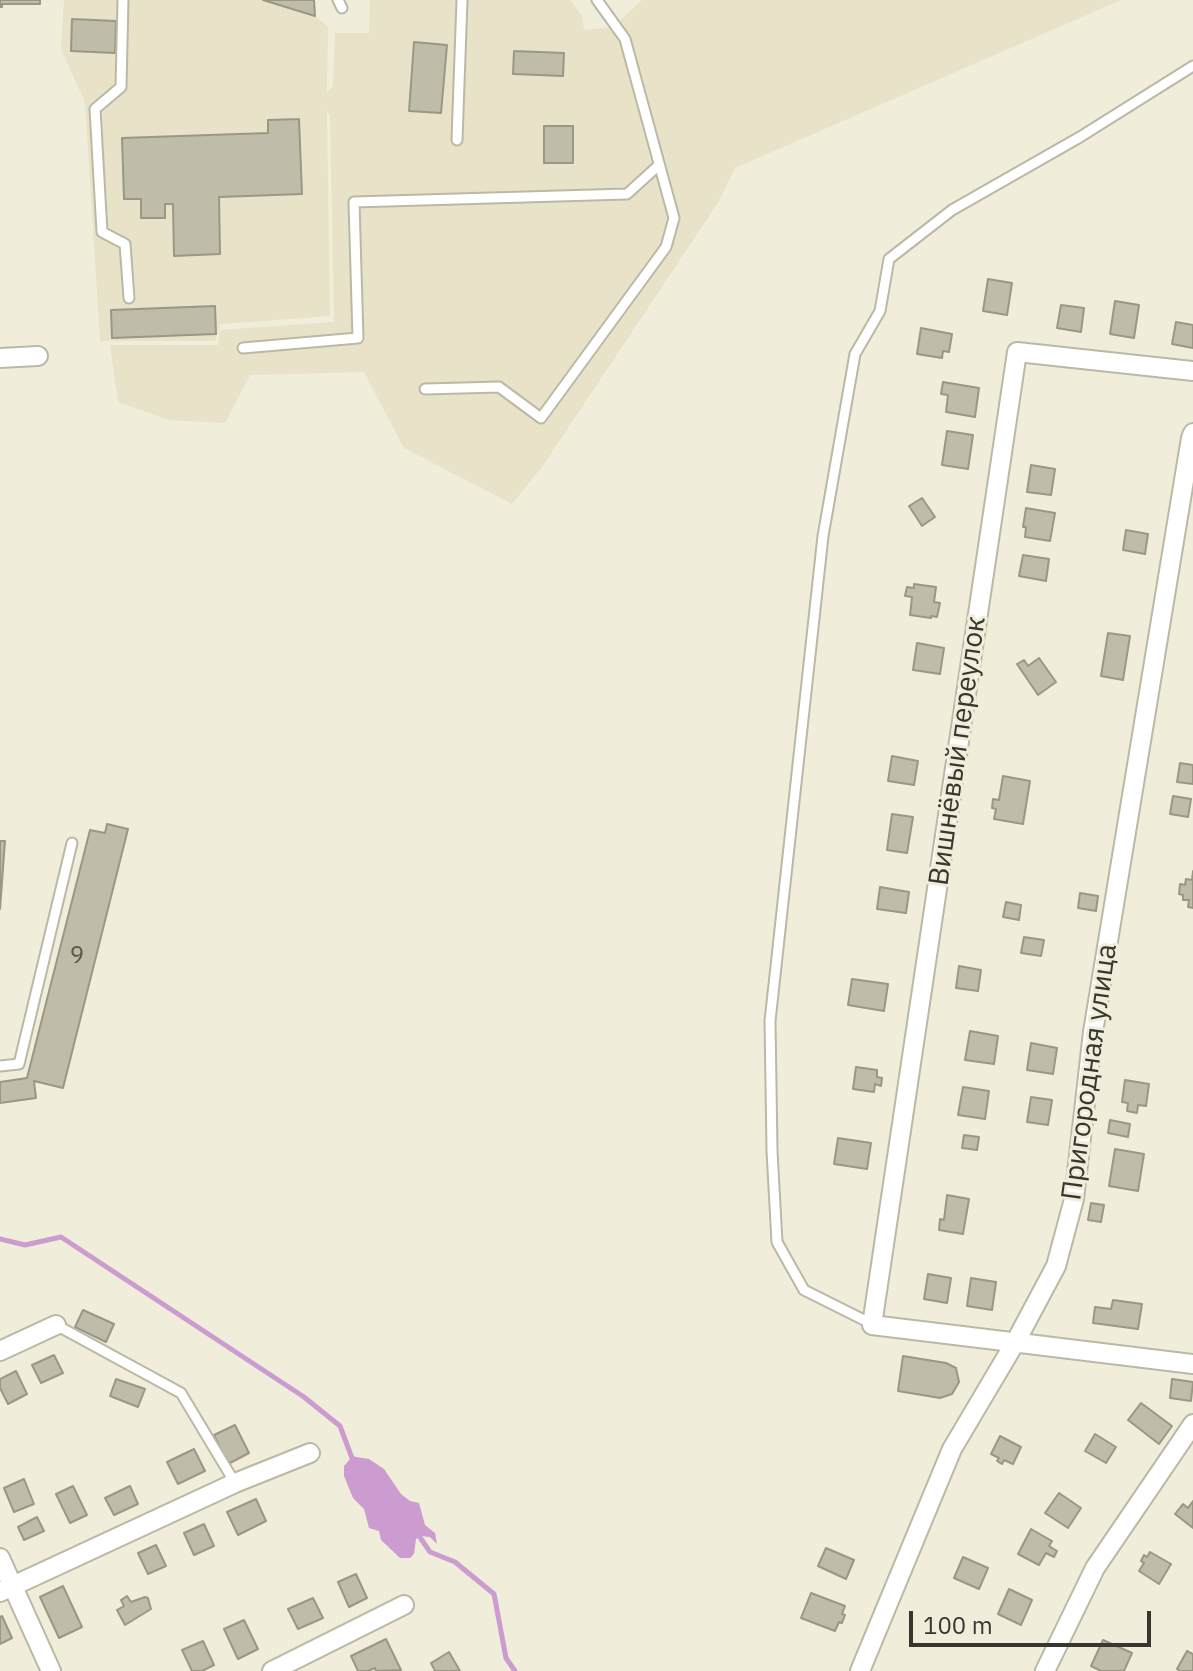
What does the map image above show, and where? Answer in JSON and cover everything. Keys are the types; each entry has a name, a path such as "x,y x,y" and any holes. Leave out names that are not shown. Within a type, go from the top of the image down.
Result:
{"street":[{"name":"Вишнёвый переулок","path":"872,1325 1017,352 1193,371"},
{"path":"0,358 38,356"},
{"name":"Пригородная улица","path":"860,1671 952,1449 1056,1266 1074,1199 1093,1032 1193,433"},
{"path":"0,1351 56,1325"},
{"path":"872,1325 1193,1364"},
{"path":"1045,1671 1095,1568 1193,1424"},
{"path":"6,1589 235,1483 310,1453"},
{"path":"0,1558 6,1589 51,1671"},
{"path":"272,1671 404,1605"}],"lane":[{"path":"123,0 121,87 95,109 102,232 125,244 129,298"},
{"path":"457,140 462,0"},
{"path":"425,389 499,387 541,418 666,247 674,218 625,39 597,0"},
{"path":"872,1325 804,1290 777,1242 771,1079 770,1021 821,551 855,354 880,311 889,259 952,210 1080,137 1193,66"},
{"path":"243,348 358,338 354,202 627,194 659,165"},
{"path":"0,1066 19,1064 72,843"},
{"path":"56,1325 181,1393 235,1483"}],"shaded area":[{"path":"64,0 263,0 315,16 328,27 327,93 333,86 335,33 369,33 370,0 570,0 582,16 584,30 613,27 642,0 1121,0 735,168 719,201 542,467 512,504 404,448 364,372 250,375 225,423 169,420 118,402 110,345 218,345 220,330 334,322 330,115 327,111 330,316 221,324 215,341 100,341 85,102 61,49"},
{"path":"356,1457 369,1459 384,1469 401,1494 419,1503 425,1525 435,1533 437,1544 430,1537 420,1536 416,1539 414,1554 410,1558 400,1558 381,1540 379,1531 369,1528 364,1509 353,1498 344,1476 344,1466"}],"building":[{"path":"0,0 40,0 40,4 2,4 0,7"},
{"path":"263,0 314,0 315,16"},
{"path":"72,19 116,21 115,53 71,51"},
{"path":"414,42 447,45 441,113 409,111"},
{"path":"514,51 564,53 563,76 513,74"},
{"path":"299,119 302,194 219,197 220,254 174,256 173,204 165,204 165,218 141,218 141,199 124,199 122,138 268,133 268,120"},
{"path":"544,126 573,126 573,163 544,163"},
{"path":"988,279 1012,283 1007,315 983,311"},
{"path":"1115,301 1139,305 1134,338 1110,334"},
{"path":"1061,305 1084,308 1081,332 1057,328"},
{"path":"215,306 216,334 112,338 111,310"},
{"path":"1176,322 1193,325 1193,348 1172,344"},
{"path":"921,328 952,334 949,352 943,351 942,358 917,354"},
{"path":"943,382 979,388 975,417 946,412 948,395 941,394"},
{"path":"947,431 973,435 968,469 942,465"},
{"path":"1031,465 1055,469 1051,495 1027,492"},
{"path":"922,498 935,517 922,526 909,506"},
{"path":"1026,508 1055,513 1050,541 1025,537"},
{"path":"1126,530 1148,534 1145,554 1123,550"},
{"path":"1023,555 1049,559 1046,581 1019,576"},
{"path":"914,584 936,587 934,602 940,603 937,617 910,615 912,597 905,596 907,587 914,588"},
{"path":"1108,633 1130,636 1123,680 1101,676"},
{"path":"917,643 944,648 940,674 913,670"},
{"path":"1039,658 1056,682 1038,695 1017,664 1024,660 1028,666"},
{"path":"892,756 918,761 914,785 888,781"},
{"path":"1180,763 1193,765 1193,784 1177,782"},
{"path":"1003,776 1030,781 1023,824 994,819 996,809 992,808 993,799 999,800"},
{"path":"1173,796 1191,799 1188,817 1170,814"},
{"path":"892,814 913,817 907,853 887,850"},
{"path":"107,824 128,829 63,1088 34,1081 36,1098 0,1103 0,1082 27,1078 90,830 105,833"},
{"path":"0,841 5,841 0,909"},
{"path":"1193,871 1193,908 1188,907 1189,900 1183,900 1183,895 1179,894 1180,884 1185,885 1186,879 1192,880"},
{"path":"880,887 909,892 906,913 877,909"},
{"path":"1080,893 1098,896 1096,911 1078,908"},
{"path":"1006,902 1021,905 1019,920 1003,917"},
{"path":"1024,937 1044,940 1041,956 1021,953"},
{"path":"959,966 981,970 978,991 956,988"},
{"path":"852,979 888,984 884,1011 848,1005"},
{"path":"970,1031 998,1036 994,1064 965,1060"},
{"path":"1031,1043 1057,1048 1053,1074 1027,1070"},
{"path":"856,1067 877,1070 877,1077 882,1078 881,1086 875,1084 874,1092 853,1089"},
{"path":"1125,1080 1149,1084 1146,1106 1138,1105 1137,1113 1127,1111 1128,1103 1122,1102"},
{"path":"963,1087 989,1091 985,1119 958,1115"},
{"path":"1031,1097 1052,1100 1048,1125 1027,1122"},
{"path":"1110,1120 1130,1124 1128,1137 1108,1133"},
{"path":"964,1135 979,1137 977,1150 962,1148"},
{"path":"838,1138 871,1143 867,1169 834,1164"},
{"path":"1115,1149 1144,1154 1138,1191 1109,1186"},
{"path":"947,1195 969,1199 963,1234 939,1230 940,1219 944,1220"},
{"path":"1091,1203 1104,1205 1101,1222 1088,1220"},
{"path":"928,1274 951,1278 947,1303 924,1299"},
{"path":"971,1278 996,1282 992,1310 967,1306"},
{"path":"1113,1300 1142,1304 1138,1329 1093,1323 1095,1307 1111,1309"},
{"path":"83,1310 114,1324 106,1342 75,1327"},
{"path":"54,1355 63,1373 41,1383 32,1365"},
{"path":"903,1356 946,1363 956,1368 959,1382 952,1394 940,1398 898,1391"},
{"path":"16,1371 27,1394 8,1404 0,1388 0,1379"},
{"path":"116,1379 145,1389 138,1407 110,1396"},
{"path":"1172,1379 1193,1382 1191,1401 1170,1398"},
{"path":"1141,1403 1172,1426 1159,1444 1128,1420"},
{"path":"235,1425 249,1453 228,1464 214,1435"},
{"path":"1095,1434 1116,1447 1106,1463 1085,1451"},
{"path":"1000,1436 1021,1447 1013,1464 1004,1460 1002,1464 997,1461 999,1458 991,1454"},
{"path":"194,1449 205,1471 178,1484 167,1462"},
{"path":"24,1479 34,1504 14,1512 4,1488"},
{"path":"73,1486 87,1515 70,1523 56,1494"},
{"path":"130,1486 138,1504 114,1515 105,1498"},
{"path":"1059,1493 1081,1508 1068,1528 1045,1513"},
{"path":"256,1499 266,1521 238,1535 227,1512"},
{"path":"1193,1501 1193,1528 1175,1514 1183,1504 1188,1508"},
{"path":"37,1517 44,1531 24,1540 18,1527"},
{"path":"204,1524 214,1546 194,1555 184,1533"},
{"path":"1031,1529 1052,1541 1049,1546 1057,1551 1054,1557 1046,1553 1039,1565 1018,1554"},
{"path":"156,1545 166,1566 148,1574 138,1553"},
{"path":"826,1548 854,1560 846,1579 818,1566"},
{"path":"1150,1552 1171,1564 1159,1584 1139,1571 1144,1555 1147,1557"},
{"path":"963,1557 988,1568 979,1589 954,1578"},
{"path":"356,1574 367,1598 349,1607 338,1582"},
{"path":"63,1586 82,1627 59,1638 40,1597"},
{"path":"1009,1589 1032,1600 1021,1625 998,1614"},
{"path":"811,1593 845,1606 842,1623 839,1622 835,1631 801,1618"},
{"path":"127,1596 131,1602 148,1598 151,1609 125,1625 117,1610 124,1606 121,1600"},
{"path":"313,1598 323,1618 298,1629 288,1609"},
{"path":"0,1617 12,1638 0,1644"},
{"path":"244,1620 258,1649 238,1659 224,1629"},
{"path":"386,1639 401,1670 376,1671 375,1668 358,1671 351,1656"},
{"path":"1103,1640 1132,1653 1124,1671 1101,1671 1091,1666"},
{"path":"203,1641 214,1665 202,1671 192,1671 182,1650"},
{"path":"1187,1651 1193,1654 1193,1671 1180,1671 1177,1669"},
{"path":"449,1652 460,1671 435,1671 431,1663"}],"waterway":[{"path":"0,1239 25,1245 61,1237 304,1397 340,1426 352,1458 357,1460"},
{"path":"417,1533 430,1552 455,1562 494,1594 506,1658 515,1671"}]}
